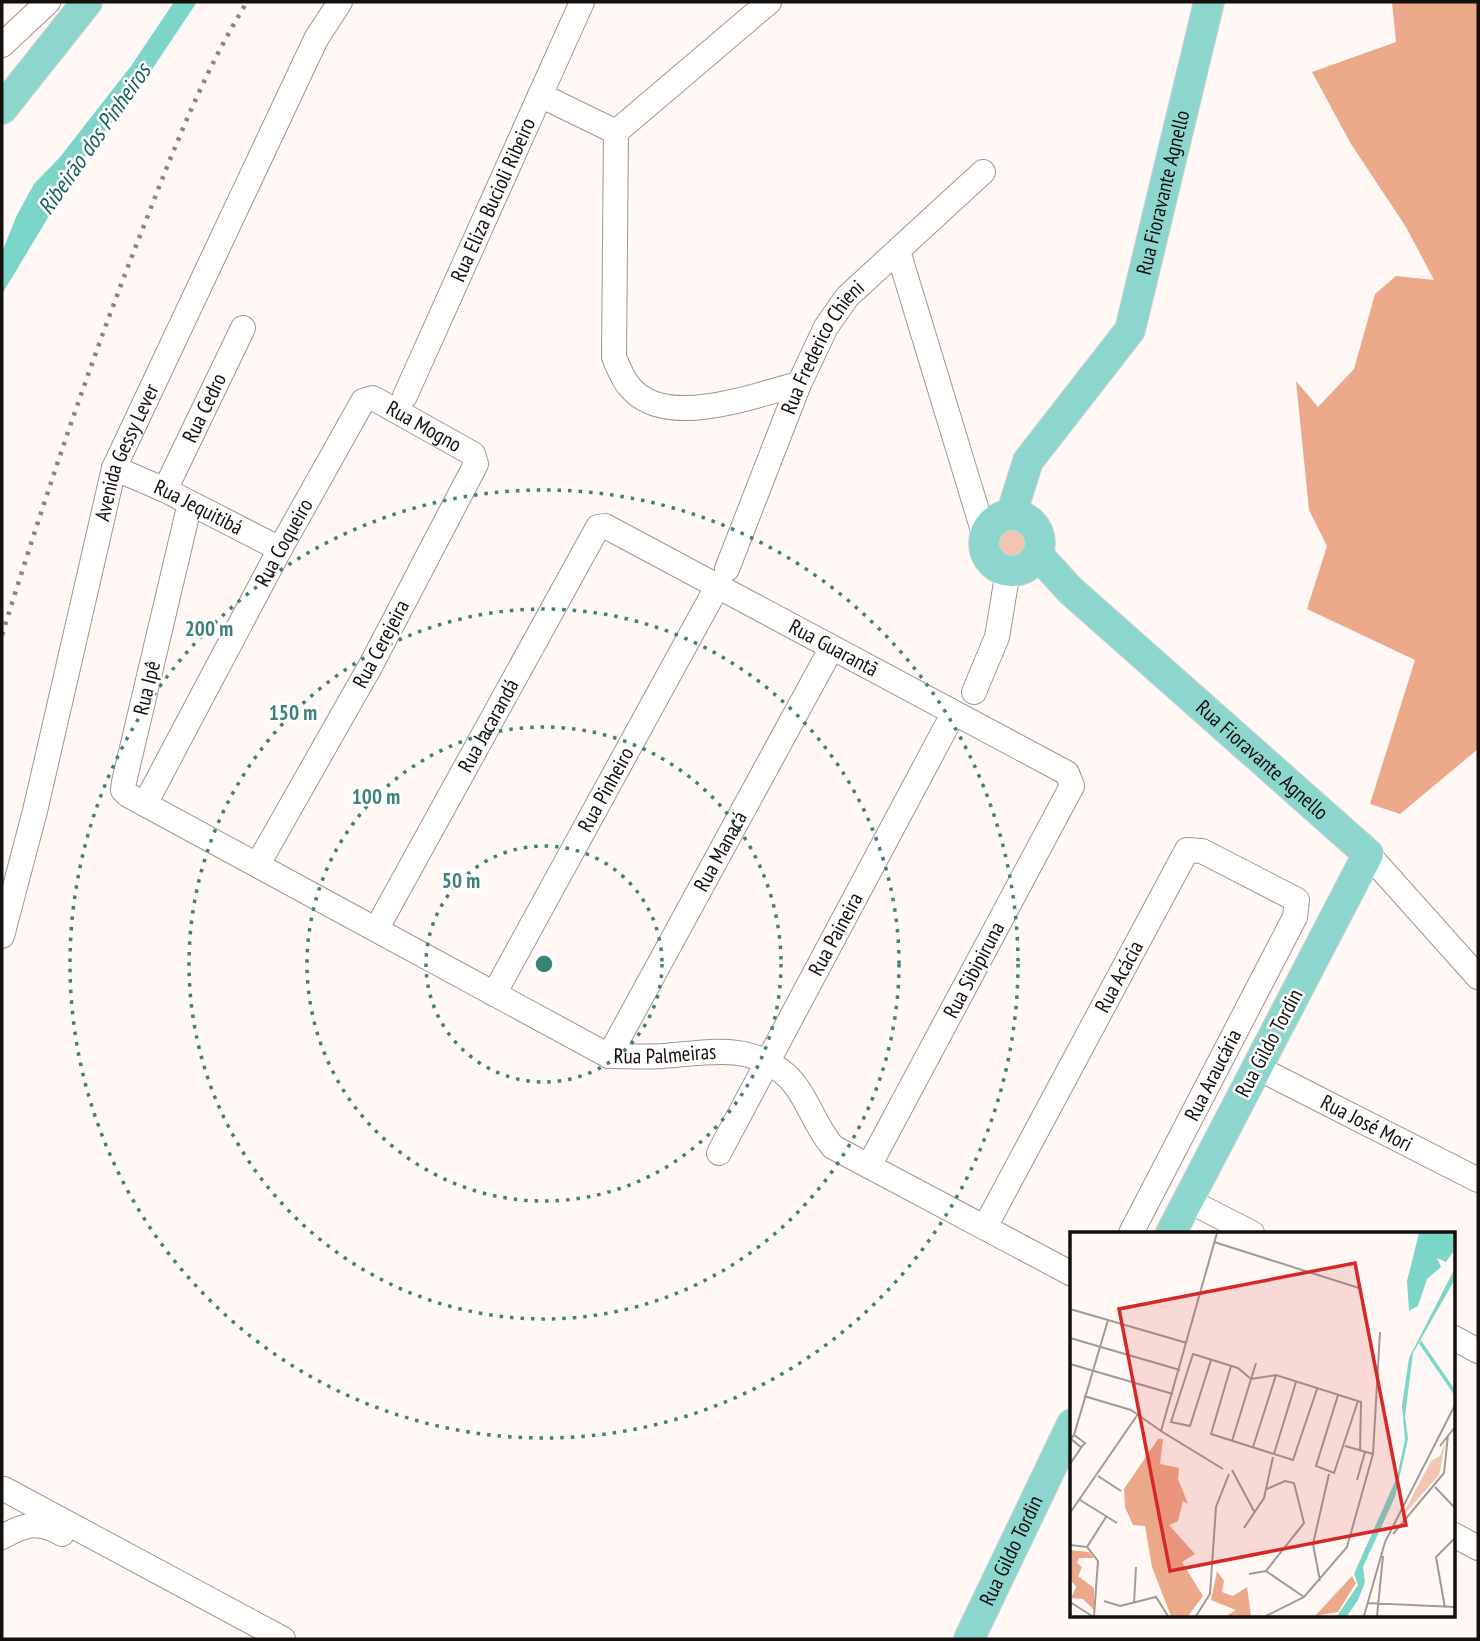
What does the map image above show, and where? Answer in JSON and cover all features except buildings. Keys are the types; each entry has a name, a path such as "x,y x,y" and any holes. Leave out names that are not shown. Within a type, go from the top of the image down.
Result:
{"main road":[{"path":"2,89 71,2"},
{"path":"2,109 88,2"},
{"name":"Rua Fioravante Agnello","path":"1011,515 1028,461 1130,330 1209,2"},
{"path":"1011,515 1020,516 1035,527 1040,536 1038,555 1026,568 1008,571 992,563 986,555 985,537 994,522 1011,515"},
{"name":"Rua Fioravante Agnello","path":"1038,555 1070,590 1368,854"},
{"name":"Rua Gildo Tordin","path":"1171,1232 1368,854"},
{"name":"Rua Gildo Tordin","path":"969,1639 1070,1428"}],"street":[{"path":"2,46 48,2"},
{"name":"Avenida Gessy Lever","path":"2,936 35,811 114,468 316,38 340,2"},
{"name":"Rua Eliza Bucioli Ribeiro","path":"405,396 582,2"},
{"path":"769,2 616,132 614,357 630,388 652,402 680,410 799,384"},
{"path":"540,95 616,132"},
{"name":"Rua Frederico Chieni","path":"722,578 799,384 826,327 848,297 983,172"},
{"path":"898,251 985,537"},
{"name":"Rua Cedro","path":"165,490 243,328"},
{"name":"Rua Mogno","path":"367,398 477,459"},
{"name":"Rua Coqueiro","path":"145,804 280,549 367,398"},
{"name":"Rua Cerejeira","path":"258,863 371,665 477,459"},
{"name":"Rua Jequitibá","path":"114,468 165,490 280,549"},
{"name":"Rua Ipê","path":"123,790 190,503"},
{"name":"Rua Guarantã","path":"601,525 722,578 831,649 1068,773"},
{"name":"Rua Jacarandá","path":"377,928 601,525"},
{"path":"974,692 997,637 1008,571"},
{"name":"Rua Pinheiro","path":"495,994 722,578"},
{"name":"Rua Manacá","path":"609,1056 831,649"},
{"name":"Rua Paineira","path":"719,1153 953,714"},
{"name":"Rua Sibipiruna","path":"869,1166 1072,786 1068,773"},
{"name":"Rua Palmeiras","path":"123,790 609,1056 661,1056 731,1050 766,1062 786,1076 820,1133 833,1147 1070,1273"},
{"name":"Rua Acácia","path":"985,1227 1187,850 1202,851 1297,900 1295,917"},
{"name":"Rua Fioravante Agnello","path":"1368,854 1478,977"},
{"name":"Rua Araucária","path":"1132,1232 1295,917"},
{"name":"Rua José Mori","path":"1256,1067 1478,1180"},
{"path":"1187,1200 1250,1232"},
{"path":"1456,1339 1478,1351"},
{"path":"4,1489 283,1639"},
{"path":"2,1537 21,1526 38,1523 54,1529 252,1639"},
{"path":"1456,1536 1478,1548"}],"shaded area":[{"path":"1392,2 1478,2 1478,749 1400,814 1370,804 1415,660 1307,609 1327,546 1309,510 1296,381 1318,407 1354,369 1375,294 1396,276 1434,280 1406,227 1351,144 1312,72 1396,42"},
{"path":"1010,522 1024,528 1030,542 1024,556 1010,562 996,556 990,542 996,528"}],"water":[{"name":"Ribeirão dos Pinheiros","path":"174,2 197,2 151,71 84,158 2,294 2,252 17,215 34,184 60,157 131,66"}],"railway":[{"path":"2,635 69,430 123,278 190,113 216,56 247,2"}]}
